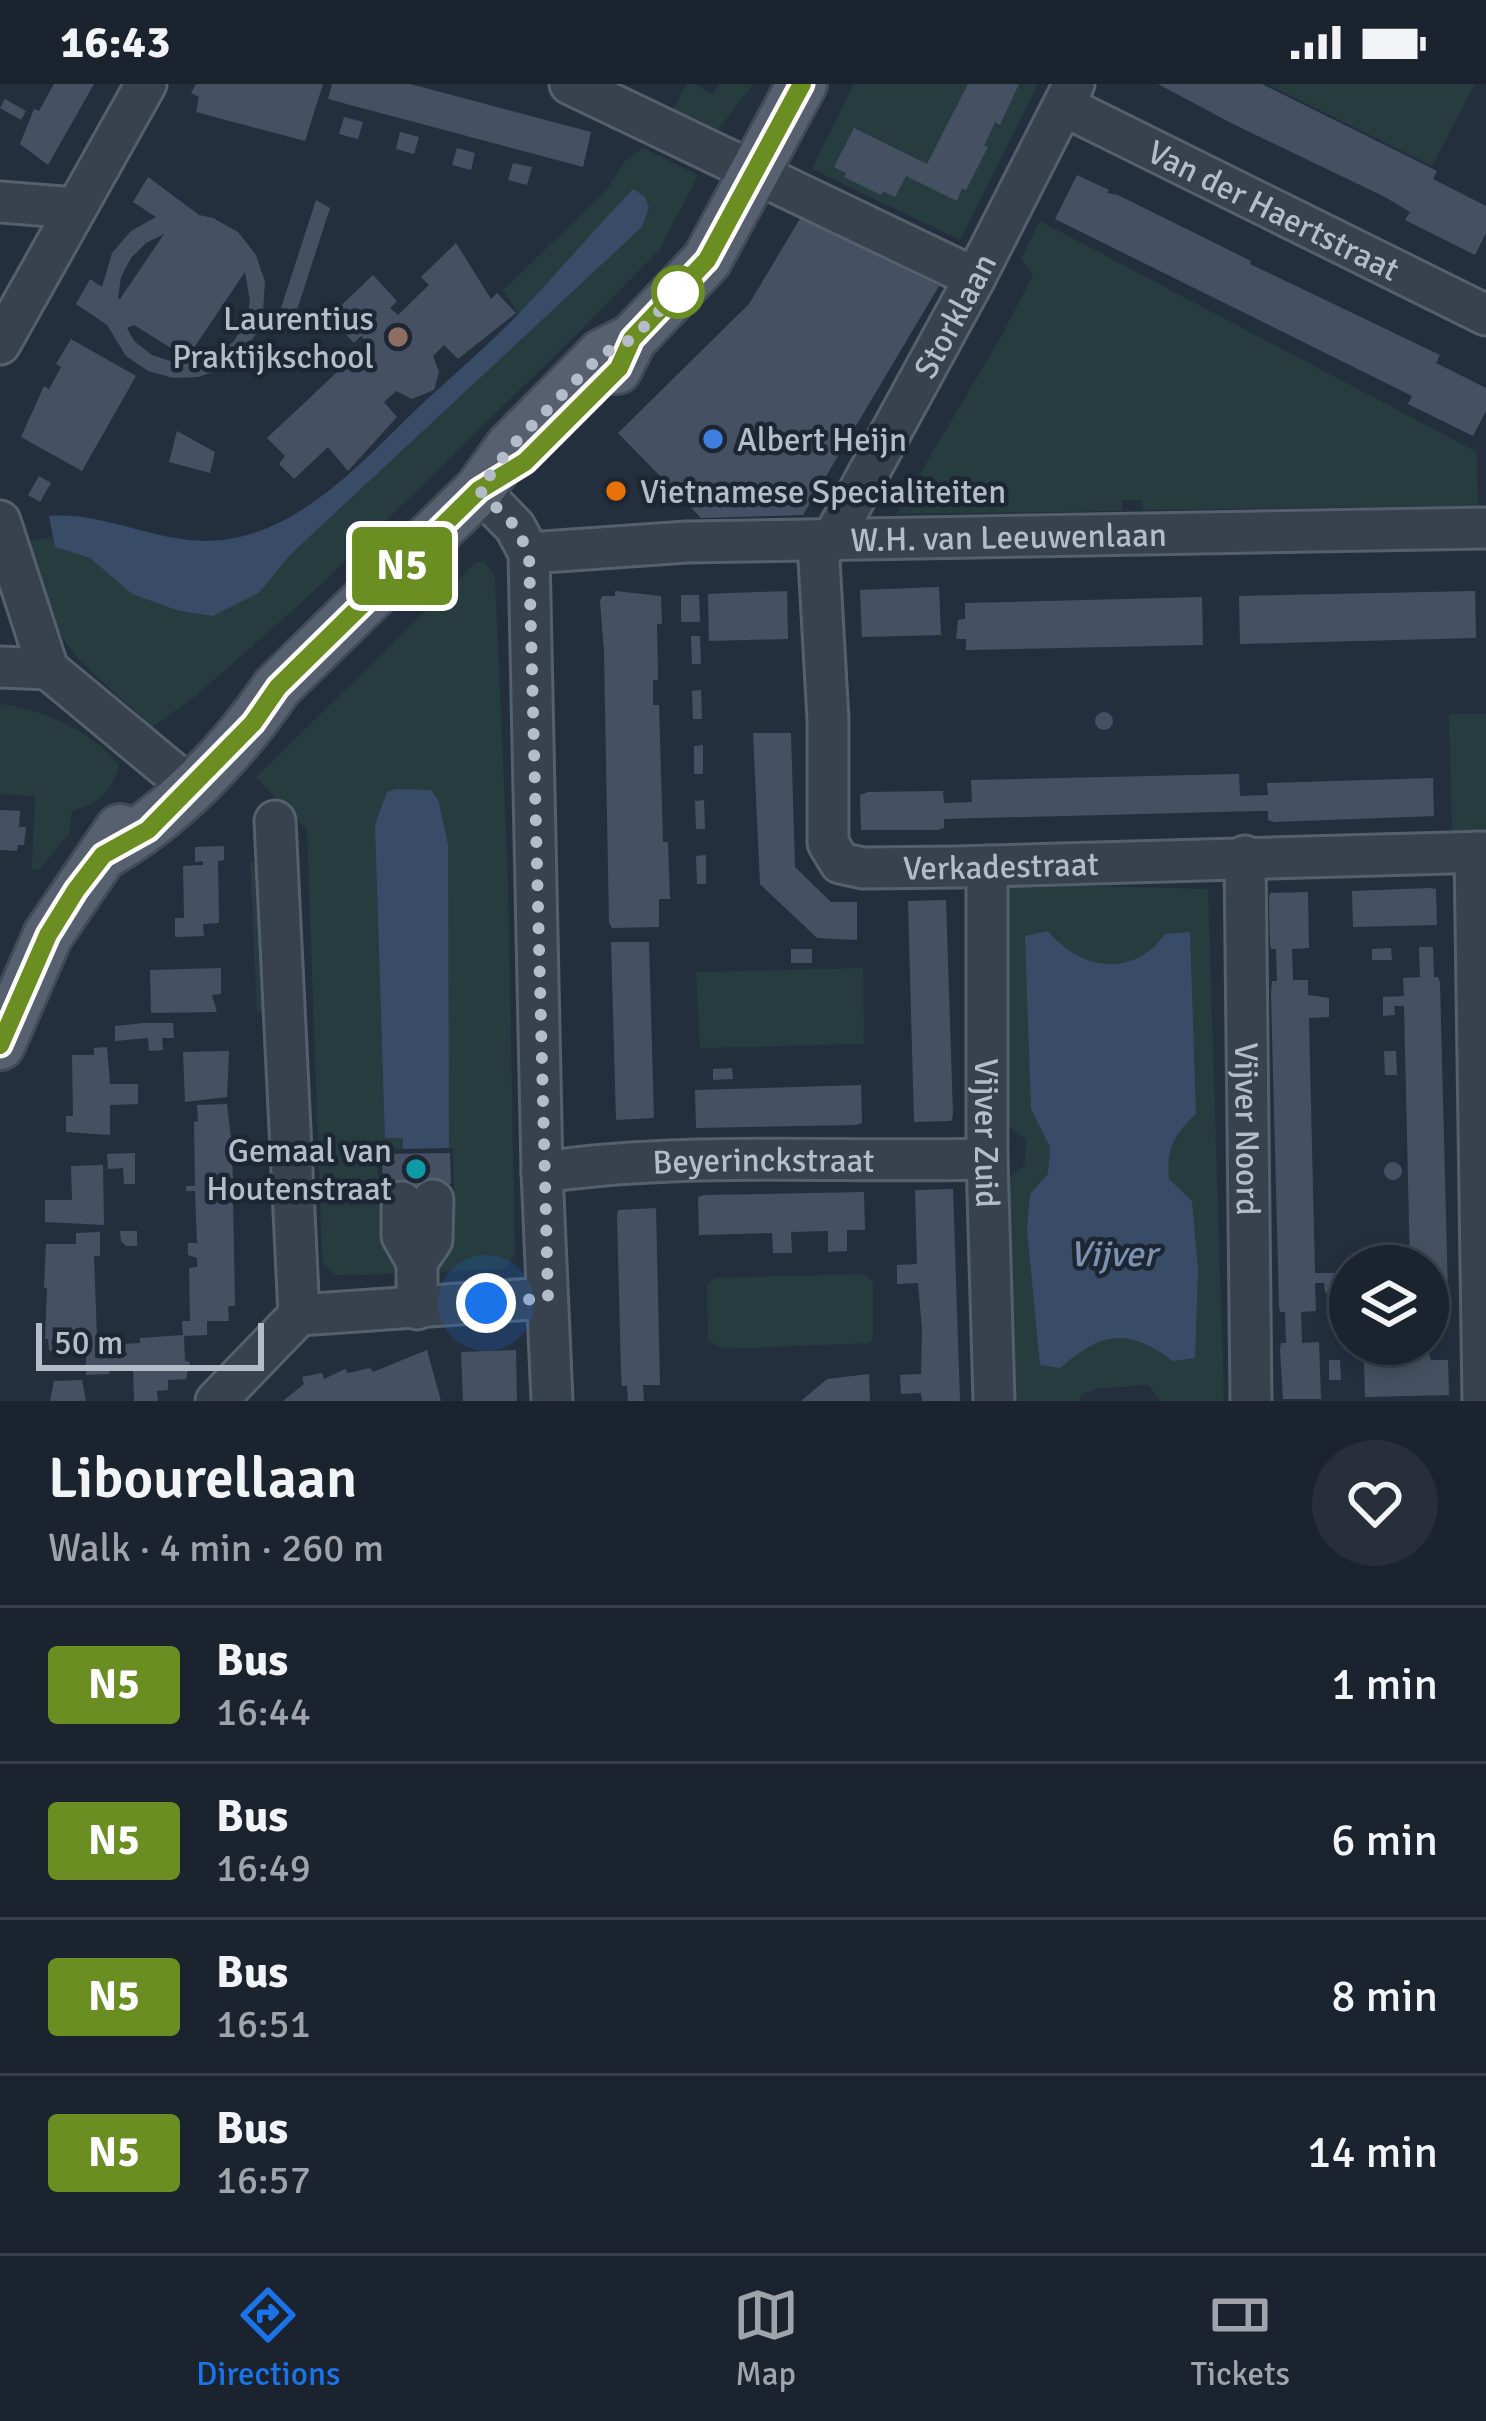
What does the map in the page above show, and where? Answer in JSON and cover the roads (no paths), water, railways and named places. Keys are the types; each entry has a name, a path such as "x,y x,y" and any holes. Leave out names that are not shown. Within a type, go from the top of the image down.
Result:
{"main road":[{"path":"6,1015 48,935 130,813 179,778 245,705 278,687 479,490 525,462 619,368 632,339 707,260 802,84"}],"street":[{"path":"0,344 146,84"},
{"path":"570,84 975,278"},
{"name":"Storklaan","path":"804,536 975,278 1069,95"},
{"name":"Van der Haertstraat","path":"1069,95 1486,316"},
{"path":"0,202 75,208"},
{"path":"479,490 515,526 529,553 542,1172 552,1401"},
{"path":"0,520 48,669 179,778"},
{"name":"W.H. van Leeuwenlaan","path":"529,553 804,536 1486,528"},
{"name":"Verkadestraat","path":"804,536 828,720 828,843 840,863 863,868 987,866 1480,852"},
{"path":"0,667 48,669"},
{"path":"275,821 298,1315"},
{"path":"1480,852 1483,1401"},
{"name":"Vijver Noord","path":"1245,856 1251,1401"},
{"name":"Vijver Zuid","path":"987,866 987,1159 994,1401"},
{"name":"Beyerinckstraat","path":"542,1172 687,1159 987,1159"},
{"path":"417,1309 417,1262 432,1240 418,1201"},
{"path":"216,1401 298,1315 548,1298"}],"water":[{"path":"633,189 649,207 642,227 291,554 259,593 213,616 179,611 132,594 90,558 55,547 49,516 94,519 206,541 258,532 310,505 497,335"},
{"path":"431,790 439,802 448,844 449,1148 403,1149 403,1138 385,1138 375,824 387,792"},
{"name":"Vijver","path":"1048,931 1075,954 1106,964 1138,958 1165,934 1190,932 1196,1114 1173,1143 1168,1169 1169,1179 1192,1201 1198,1270 1195,1358 1173,1361 1142,1343 1115,1338 1089,1347 1060,1368 1040,1365 1027,1229 1030,1194 1048,1174 1050,1147 1031,1109 1025,936"}],"place":[{"name":"Laurentius Praktijkschool","path":"398,337"},
{"name":"Albert Heijn","path":"713,439"},
{"name":"Vietnamese Specialiteiten","path":"616,491"},
{"name":"Gemaal van Houtenstraat","path":"416,1169"}]}
